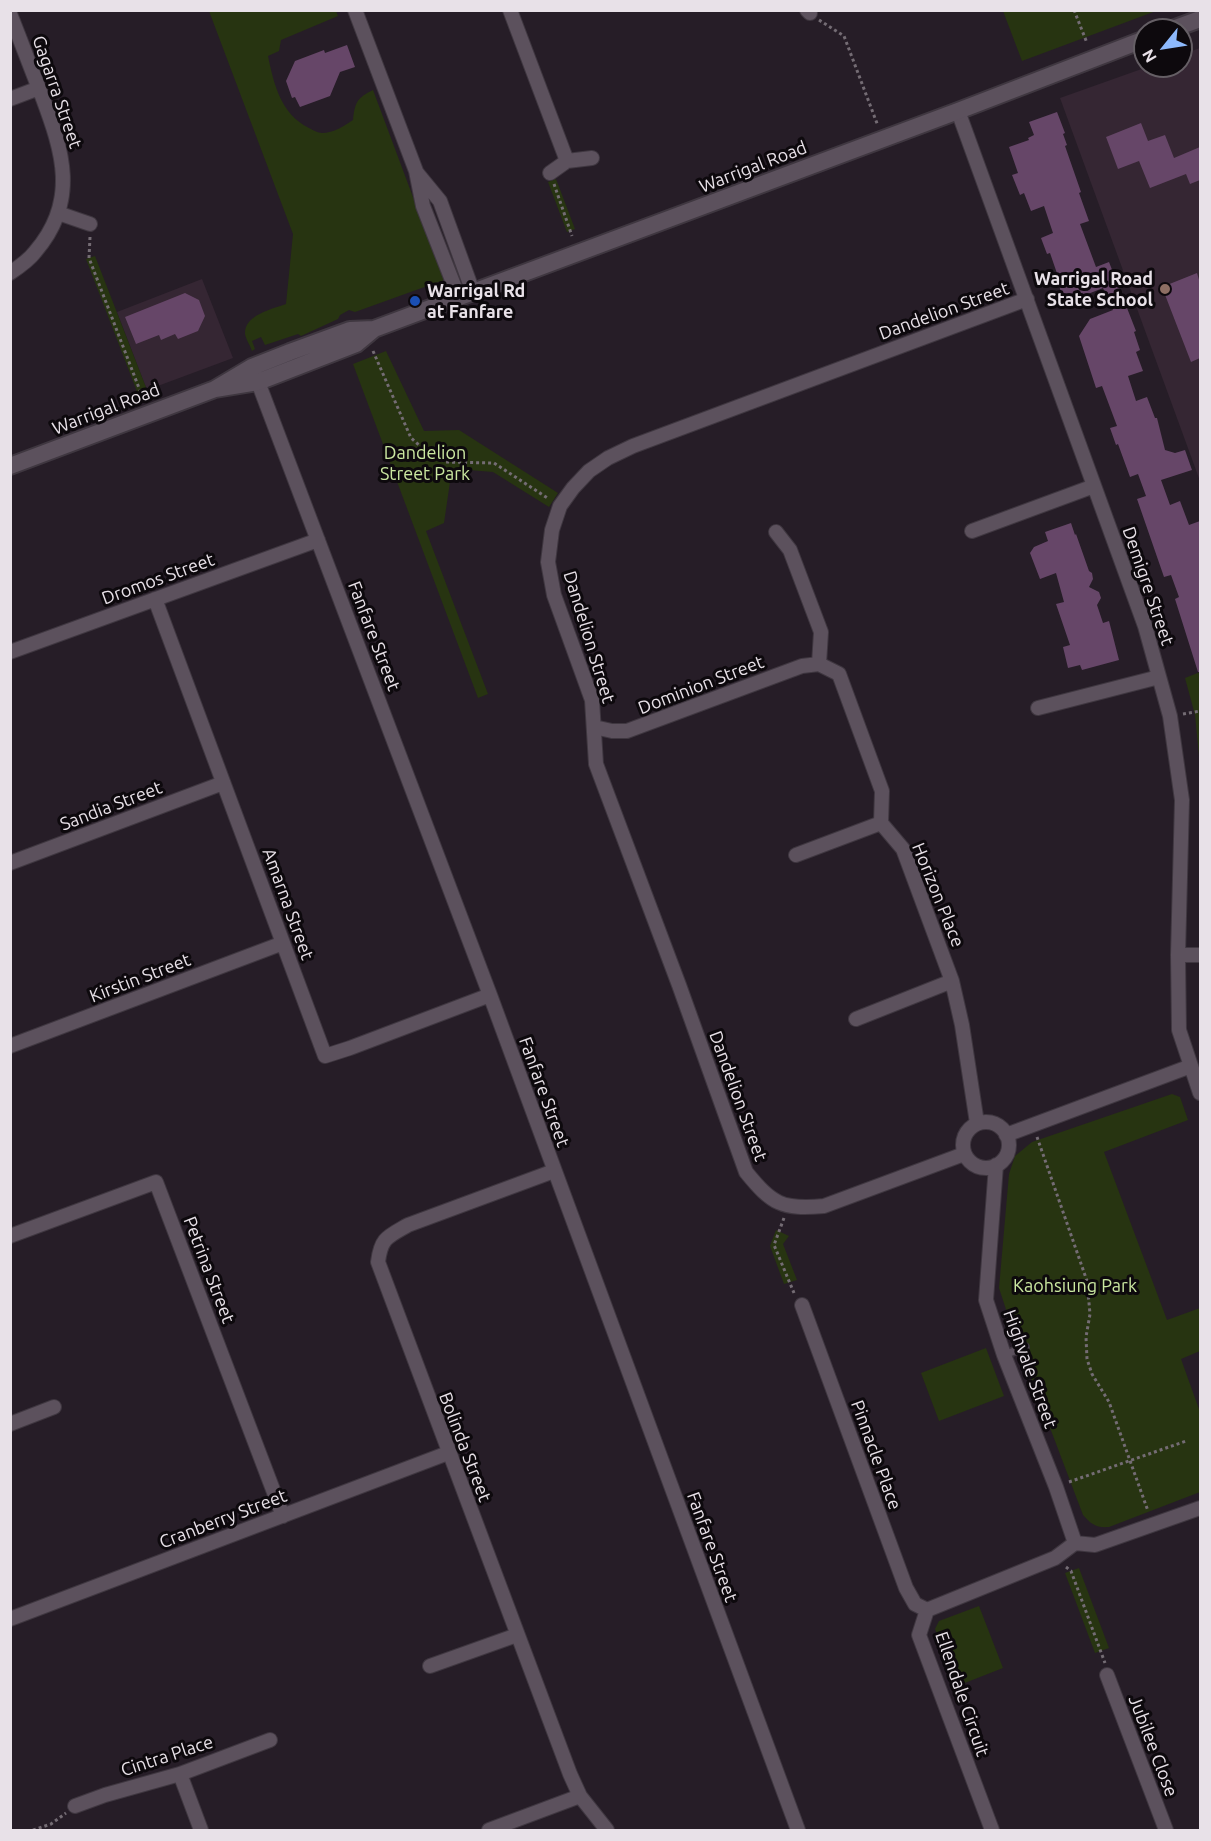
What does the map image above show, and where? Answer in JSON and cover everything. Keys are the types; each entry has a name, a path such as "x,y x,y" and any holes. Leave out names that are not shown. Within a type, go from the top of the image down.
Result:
{"main road":[{"name":"Warrigal Road","path":"10,466 255,374 356,344 374,329 1133,44"}],"street":[{"path":"355,10 416,171 440,201 466,295"},
{"path":"510,10 567,161"},
{"name":"Gagarra Street","path":"10,14 57,137 63,163 63,192 58,213 50,230 35,253 10,273"},
{"path":"10,99 39,88"},
{"name":"Demigre Street","path":"958,111 1145,626 1170,716 1182,800 1178,955 1179,1030 1200,1092"},
{"path":"550,173 567,161 592,158"},
{"path":"58,213 90,224"},
{"name":"Dandelion Street","path":"964,1154 824,1206 801,1208 788,1207 763,1194 746,1172 596,764 592,700 554,595 548,562 552,530 560,507 589,471 608,458 633,446 1027,299"},
{"name":"Fanfare Street","path":"255,374 490,995 798,1830"},
{"path":"972,531 1094,486"},
{"path":"776,532 790,550 821,632 819,664 838,674 882,791 880,823 796,855"},
{"name":"Dromos Street","path":"10,652 318,540"},
{"name":"Amarna Street","path":"155,599 325,1056 490,995"},
{"name":"Dominion Street","path":"594,727 612,731 627,731 802,666 819,664"},
{"path":"1038,708 1159,677"},
{"name":"Sandia Street","path":"10,863 224,783"},
{"name":"Horizon Place","path":"880,823 903,849 952,981 962,1025 978,1123"},
{"name":"Kirstin Street","path":"10,1046 283,943"},
{"path":"1178,955 1200,955"},
{"path":"856,1019 952,981"},
{"path":"1006,1135 1191,1066"},
{"path":"978,1123 996,1124 1006,1135 1008,1149 1006,1156 996,1165 983,1168 971,1163 964,1154 964,1135 978,1123"},
{"name":"Highvale Street","path":"996,1165 986,1300 1004,1355 1056,1487 1075,1543"},
{"name":"Bolinda Street","path":"554,1171 408,1225 388,1236 380,1247 378,1262 448,1453 580,1796 607,1830"},
{"name":"Petrina Street","path":"10,1236 156,1182 283,1516"},
{"name":"Pinnacle Place","path":"802,1305 906,1588 915,1604 927,1610"},
{"path":"10,1424 54,1407"},
{"name":"Cranberry Street","path":"10,1620 448,1453"},
{"path":"1075,1543 1095,1545 1200,1508"},
{"name":"Ellendale Circuit","path":"992,1830 919,1635 927,1610 1055,1558 1075,1543"},
{"path":"430,1666 517,1635"},
{"name":"Jubilee Close","path":"1107,1675 1166,1830"},
{"name":"Cintra Place","path":"75,1806 180,1774 270,1740"},
{"path":"180,1774 201,1830"},
{"path":"489,1830 580,1796"}],"lane":[{"path":"1004,1355 1025,1347"}],"path":[{"path":"1074,10 1087,43"},
{"path":"808,12 844,36 883,139"},
{"path":"550,173 572,236"},
{"path":"90,224 89,258 149,414"},
{"path":"374,351 411,438 430,455 446,462 494,464 560,507"},
{"path":"1033,1125 1066,1226 1087,1281 1090,1314 1086,1337 1092,1374 1109,1402 1153,1524"},
{"path":"788,1207 774,1245 793,1292 802,1305"},
{"path":"1056,1487 1186,1441"},
{"path":"1055,1558 1071,1571 1104,1659 1107,1675"},
{"path":"33,1830 51,1824 75,1806"}],"shaded area":[{"name":"Warrigal Road State School","path":"1200,48 1200,481 1060,98 1133,72 1133,78 1193,78 1193,51"},
{"path":"202,279 233,358 147,390 117,312"}],"green space":[{"path":"1003,10 1156,11 1133,18 1022,61"},
{"path":"209,11 336,11 338,16 281,40 279,51 268,56 280,98 299,122 317,132 326,133 353,120 358,101 373,90 444,280 355,312 349,310 340,315 338,319 301,336 298,334 265,345 261,337 252,341 255,349 252,351 245,333 249,322 260,314 286,304 293,234"},
{"path":"556,179 575,229 567,232 548,182"},
{"path":"95,256 147,390 138,394 86,259"},
{"name":"Dandelion Street Park","path":"386,351 424,431 459,430 558,493 549,507 493,472 469,470 450,482 444,523 426,531 488,694 478,698 353,364"},
{"path":"1200,672 1200,766 1195,715 1185,678"},
{"name":"Kaohsiung Park","path":"1172,1094 1180,1097 1188,1120 1104,1152 1167,1320 1200,1308 1200,1351 1181,1359 1200,1412 1200,1492 1109,1527 1101,1527 1091,1523 1083,1515 1024,1359 1027,1352 1023,1343 1015,1337 999,1288 1009,1174 1015,1156 1032,1142"},
{"path":"776,1230 789,1236 783,1244 797,1280 784,1284 770,1246"},
{"path":"986,1348 1004,1396 939,1421 921,1373"},
{"path":"1079,1568 1109,1648 1095,1653 1065,1573"},
{"path":"979,1606 1003,1668 957,1686 935,1629 939,1621"}],"building":[{"path":"347,45 355,67 340,72 330,96 300,107 295,97 292,98 286,81 295,61 324,50 325,53"},
{"path":"1057,112 1065,133 1063,134 1067,145 1065,146 1089,221 1080,224 1096,267 1109,262 1136,331 1134,332 1140,350 1136,352 1143,371 1128,376 1136,401 1147,397 1155,418 1157,418 1165,450 1175,453 1185,450 1192,470 1161,480 1170,505 1180,501 1189,525 1200,521 1200,672 1198,672 1175,599 1179,597 1171,575 1164,577 1137,499 1146,496 1138,474 1130,477 1118,444 1116,445 1110,428 1117,426 1102,386 1096,388 1079,336 1090,319 1113,310 1103,288 1065,303 1050,253 1047,254 1041,238 1053,233 1044,206 1031,211 1024,193 1020,195 1012,175 1018,173 1009,147 1029,140 1028,138 1034,135 1029,122"},
{"path":"1141,123 1148,141 1165,135 1174,158 1200,147 1200,180 1190,184 1186,174 1150,188 1139,161 1118,169 1106,137"},
{"path":"1197,273 1200,283 1200,358 1191,362 1162,287"},
{"path":"185,293 199,300 205,316 198,331 178,339 175,334 161,340 159,335 136,344 125,317"},
{"path":"1071,523 1089,571 1092,573 1093,579 1089,587 1099,592 1101,598 1097,605 1103,623 1109,621 1119,660 1082,670 1080,665 1068,668 1063,647 1070,645 1056,604 1064,602 1056,573 1040,579 1030,553 1034,547 1048,541 1045,532"}],"place":[{"name":"Warrigal Road State School","path":"1165,289"},
{"name":"Warrigal Rd at Fanfare","path":"415,301"}]}
